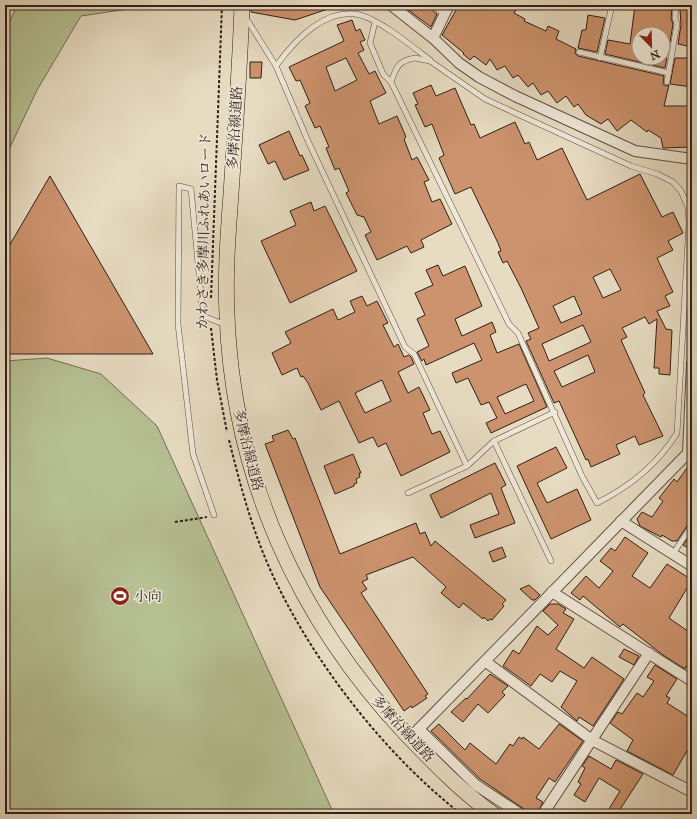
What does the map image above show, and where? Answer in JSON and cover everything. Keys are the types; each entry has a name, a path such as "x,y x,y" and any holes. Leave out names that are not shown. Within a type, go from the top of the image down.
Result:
{"main road":[{"name":"多摩沿線道路","path":"242,8 227,252 227,326 233,381 245,446 261,499 281,550 303,594 331,640 365,688 415,734 457,785 493,814"}],"street":[{"path":"391,5 433,38 459,63 479,77 514,96 635,151 692,160"},
{"path":"433,38 446,10"},
{"path":"520,814 476,786 415,734 621,521 690,454 692,363"},
{"path":"621,521 692,566"},
{"path":"552,592 692,681"},
{"path":"543,814 649,653"},
{"path":"486,662 592,740 692,792"}],"lane":[{"path":"433,5 446,10"},
{"path":"600,58 612,5"},
{"path":"667,82 677,24 675,18 676,5"},
{"path":"242,8 276,66 308,140 405,347 414,354 467,466"},
{"path":"276,66 309,29 342,13 361,15 376,22 485,98 551,131 631,166 657,174 673,182 681,191 688,207 689,230 676,433 665,451 639,476 612,495 597,503 582,476 518,334 509,324 391,82 383,74 370,43 376,22"},
{"path":"579,52 669,73"},
{"path":"391,82 397,66 405,60 415,58 430,61"},
{"path":"214,516 193,454 178,324 180,186 190,189 203,316 227,326"},
{"path":"408,493 467,466 494,441 554,412"},
{"path":"494,441 552,561"},
{"path":"673,554 692,525"}],"path":[{"name":"かわさき多摩川ふれあいロード","path":"222,5 211,320 219,392 240,485 260,544 289,609 339,684 395,754 427,786 460,814"},
{"path":"176,522 214,516"}],"green space":[{"path":"17,5 155,5 81,16 37,90 5,158 5,33"},
{"name":"小向","path":"47,358 101,374 157,426 334,814 5,814 5,361"}],"building":[{"path":"251,5 334,5 334,7 295,20 251,12"},
{"path":"417,5 426,5 437,14 431,27 407,9"},
{"path":"459,5 519,5 514,13 525,19 524,21 546,31 548,26 559,31 556,39 576,49 575,53 578,56 664,76 663,84 666,86 669,85 664,106 692,106 692,147 663,148 661,138 648,130 647,132 631,120 617,131 608,119 601,124 586,115 578,104 574,107 566,96 557,103 548,91 541,95 533,83 528,87 518,75 513,78 505,66 497,70 490,59 486,65 474,56 470,60 463,54 464,53 442,35"},
{"path":"635,5 672,8 671,18 673,24 671,36 671,26 632,26"},
{"path":"682,5 692,5 692,47 678,44 681,25 680,9"},
{"path":"588,15 605,18 597,52 578,48 582,30 586,30"},
{"path":"352,20 356,31 360,29 365,40 360,42 364,50 358,53 369,74 375,71 386,93 370,101 379,124 397,116 406,137 404,139 412,160 417,157 429,180 424,182 432,202 440,199 452,224 421,240 424,247 411,253 407,246 377,260 365,235 371,232 364,217 357,215 346,193 349,191 339,168 335,170 326,148 329,147 320,126 315,128 305,106 310,103 300,80 296,81 289,67 344,41 337,25","holes":["346,58 357,80 335,91 326,67"]},
{"path":"631,36 631,60 605,54 608,40 630,44"},
{"path":"675,58 692,58 692,87 670,84"},
{"path":"250,62 262,62 261,78 250,78"},
{"path":"431,85 436,96 455,88 471,125 474,124 480,138 515,122 525,144 529,142 537,160 562,148 587,200 640,174 662,217 673,212 683,233 668,241 673,250 657,258 673,292 665,296 670,306 657,311 666,329 672,330 670,375 659,374 659,368 654,368 657,319 649,324 645,317 622,328 627,337 621,340 645,393 643,395 663,436 639,445 635,436 616,445 620,454 591,467 588,459 586,460 559,401 554,403 526,341 531,339 528,333 539,328 521,288 507,261 503,263 498,252 501,251 498,243 471,187 455,194 439,158 444,155 432,124 425,127 415,105 418,104 413,93","holes":["610,269 621,290 603,298 593,277","574,296 582,314 561,323 553,306","583,325 591,342 549,361 542,344","588,355 595,372 562,387 554,371"]},
{"path":"289,131 300,156 302,155 309,170 284,180 275,161 268,164 259,145"},
{"path":"50,176 153,354 5,354 5,253"},
{"path":"311,202 314,211 325,206 357,271 290,303 261,241 296,225 290,211"},
{"path":"438,265 443,276 465,266 482,306 455,319 462,336 492,322 496,332 490,335 497,353 519,344 547,407 491,433 486,423 497,418 489,402 481,405 468,378 456,383 452,373 482,360 474,343 426,365 424,359 422,361 417,352 429,346 417,319 425,315 415,293 433,285 426,270","holes":["526,384 534,401 505,414 497,397"]},
{"path":"362,296 367,306 377,301 388,323 383,325 394,347 398,344 404,357 409,355 414,364 398,372 408,393 419,387 430,410 423,413 432,434 440,431 450,452 401,476 386,443 378,447 373,437 359,443 339,401 321,410 308,383 303,376 301,377 297,368 282,375 272,353 291,343 285,332 333,309 338,320 355,312 350,301","holes":["382,380 391,401 365,413 355,393"]},
{"path":"288,430 293,439 295,438 340,554 416,523 420,534 425,532 431,546 435,541 506,600 502,604 504,606 492,620 490,619 488,621 484,617 483,619 463,603 459,608 441,593 446,587 413,557 366,575 368,579 362,582 367,589 361,593 428,694 425,696 427,698 412,708 411,706 404,711 320,587 265,444 274,441 272,436"},
{"path":"556,447 567,468 537,483 547,503 577,489 591,520 551,539 517,466"},
{"path":"353,454 361,473 359,473 360,477 356,479 357,483 354,484 354,486 335,494 324,466"},
{"path":"692,461 692,521 677,541 672,541 662,535 661,537 640,526 637,519 642,512 652,517 663,501 659,498 674,479 677,482"},
{"path":"495,463 506,485 501,488 515,523 475,538 470,525 499,514 491,493 441,518 430,495"},
{"path":"692,532 692,550 683,545"},
{"path":"625,537 648,553 632,576 650,588 667,564 692,580 669,618 692,634 692,670 686,666 685,669 663,655 623,624 620,627 583,596 580,600 571,593 586,576 599,588 613,571 600,561 611,548 615,551"},
{"path":"502,547 506,557 493,562 489,552"},
{"path":"529,585 540,595 535,600 532,600 520,589"},
{"path":"550,604 558,604 566,609 563,613 574,619 556,649 584,668 592,657 624,679 593,726 579,717 577,721 561,707 577,681 560,671 552,682 540,674 531,686 503,666 513,650 519,654 537,626 548,635 558,625 543,611"},
{"path":"624,649 639,656 634,665 619,657"},
{"path":"655,665 677,679 666,696 670,698 667,703 692,719 692,742 673,775 627,751 633,740 610,723 618,712 622,714 637,693 643,697 654,681 647,677"},
{"path":"490,674 508,686 502,692 505,695 488,713 478,704 463,722 451,712 466,698 467,699"},
{"path":"439,724 465,750 470,743 496,764 510,744 513,746 519,737 522,739 523,737 539,749 559,724 583,741 555,782 549,778 536,798 543,802 537,814 528,814 524,809 480,779 431,731"},
{"path":"589,756 611,769 616,760 643,774 617,814 606,814 620,791 599,778 585,802 574,795 581,784 578,782 585,768 582,766"}],"place":[{"name":"小向","path":"120,596"}]}
